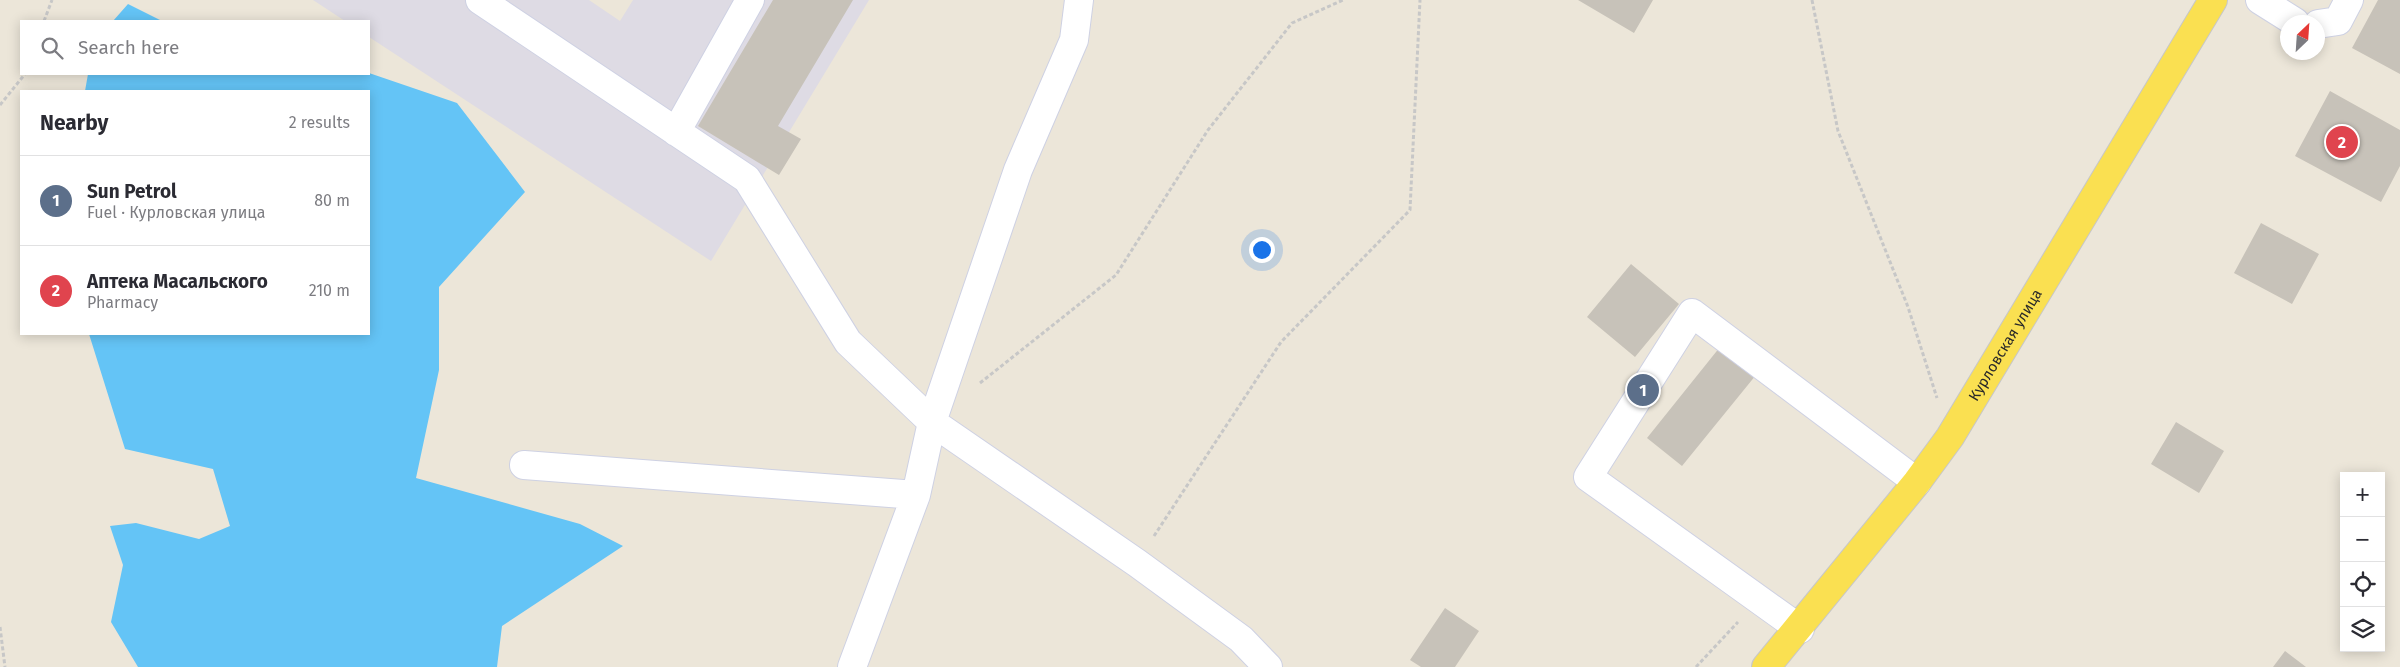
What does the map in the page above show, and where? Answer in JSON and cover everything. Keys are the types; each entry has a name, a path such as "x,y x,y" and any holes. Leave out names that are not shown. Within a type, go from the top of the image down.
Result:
{"main road":[{"name":"Курловская улица","path":"1766,667 1800,629 1917,482 1950,437 2213,0"}],"lane":[{"path":"480,0 747,179 848,342 932,422 1137,563 1241,640 1268,667"},
{"path":"676,132 750,0"},
{"path":"852,667 916,496 932,422 1018,170 1074,40 1080,0"},
{"path":"2260,0 2284,15"},
{"path":"2325,23 2338,21 2349,0"},
{"path":"1800,629 1588,477 1692,313 1917,482"},
{"path":"524,465 916,496"}],"path":[{"path":"44,20 52,0"},
{"path":"978,385 1116,274 1208,130 1292,23 1343,0"},
{"path":"1137,563 1281,342 1410,210 1420,0"},
{"path":"1812,0 1838,131 1908,307 1950,437"},
{"path":"0,105 24,75"},
{"path":"1696,667 1758,600"},
{"path":"0,626 5,667"}],"shaded area":[{"path":"313,0 589,0 620,21 633,0 869,0 711,261 370,38 370,20 343,20"}],"water":[{"path":"128,4 160,20 114,20"},
{"path":"370,73 457,103 525,192 439,287 439,370 416,478 580,524 623,546 502,626 497,667 138,667 111,622 123,565 110,526 136,523 199,539 230,526 213,469 125,449 89,335 370,335 370,90 85,90 88,75 370,75"}],"building":[{"path":"773,0 853,0 778,126 801,139 779,175 698,126"},
{"path":"1578,0 1653,0 1634,33"},
{"path":"2378,0 2400,0 2400,74 2352,48"},
{"path":"2330,91 2400,130 2400,166 2381,202 2295,156"},
{"path":"2261,223 2319,254 2292,304 2234,273"},
{"path":"1631,264 1679,304 1635,357 1587,317"},
{"path":"1720,347 1756,375 1682,466 1647,438"},
{"path":"2176,422 2224,451 2199,493 2151,464"},
{"path":"1445,608 1479,631 1455,667 1421,667 1410,660"},
{"path":"2285,651 2306,667 2273,667"}],"place":[{"name":"Аптека Масальского","path":"2342,142"},
{"name":"Sun Petrol","path":"1643,390"}]}
